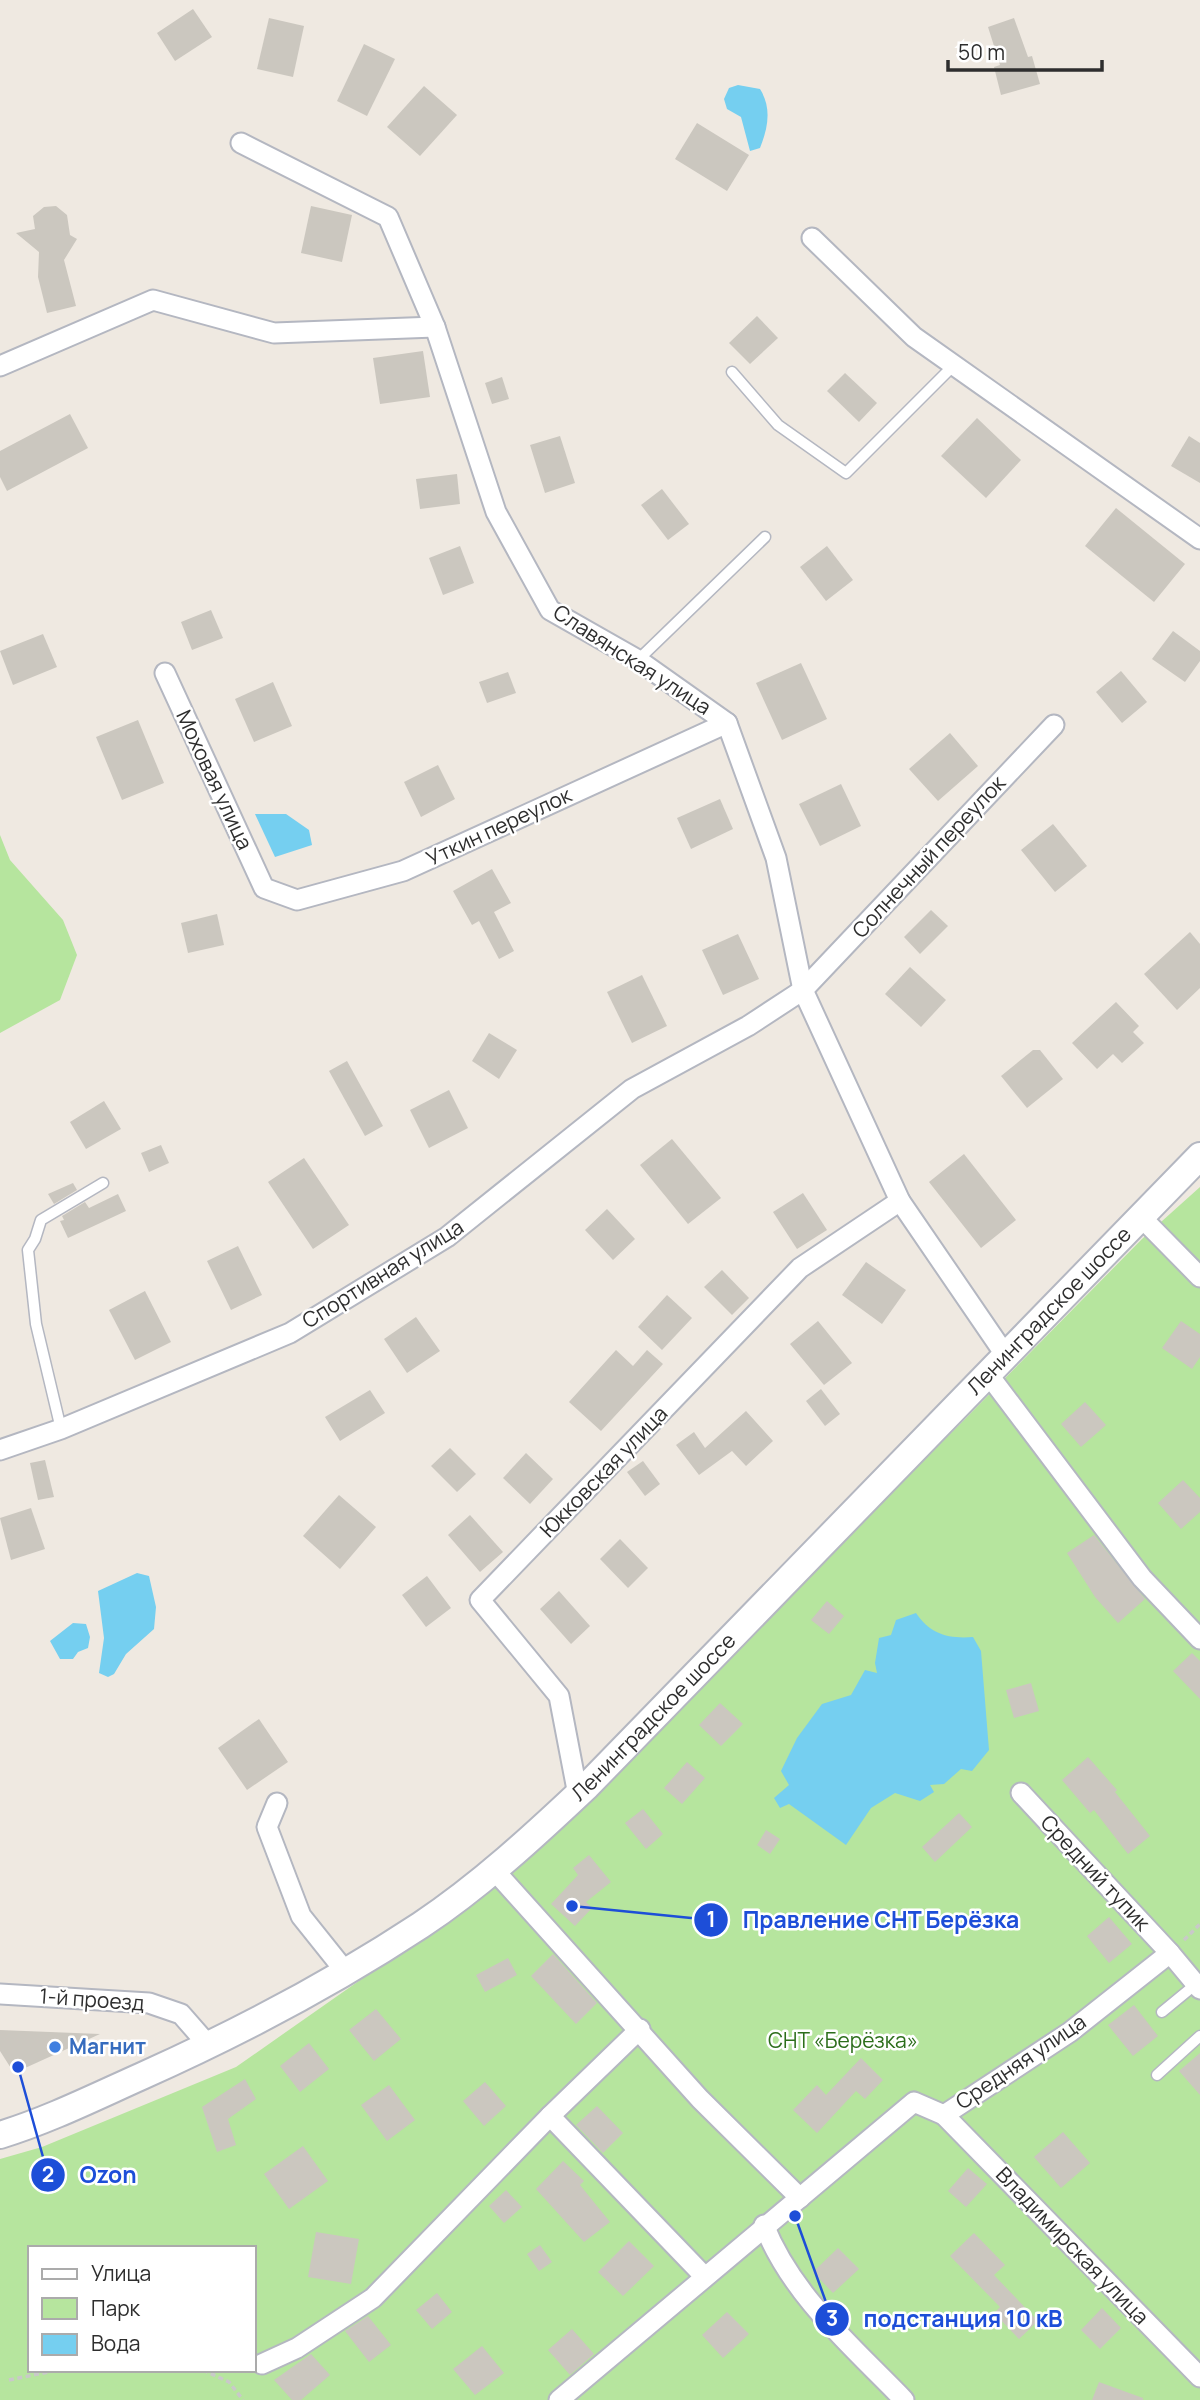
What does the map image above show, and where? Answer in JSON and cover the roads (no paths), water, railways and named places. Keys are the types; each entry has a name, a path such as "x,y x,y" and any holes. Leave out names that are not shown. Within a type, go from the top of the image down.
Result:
{"main road":[{"name":"Ленинградское шоссе","path":"0,2135 35,2124 209,2046 345,1971 422,1924 495,1870 578,1795 1200,1156"}],"street":[{"name":"Славянская улица","path":"242,144 388,217 436,327 496,512 550,610 638,660 727,723 776,858 803,990 900,1201 997,1365 1143,1578 1200,1639"},
{"path":"812,238 914,337 1200,538"},
{"path":"0,366 153,300 274,333 436,327"},
{"name":"Моховая улица","path":"165,673 264,888"},
{"name":"Уткин переулок","path":"264,888 298,900 403,871 727,723"},
{"name":"Солнечный переулок","path":"803,990 1054,725"},
{"name":"Спортивная улица","path":"0,1450 61,1429 290,1332 447,1237 632,1089 748,1026 803,990"},
{"name":"Юкковская улица","path":"578,1795 559,1696 480,1600 800,1268 900,1201"},
{"path":"1140,1216 1200,1277"},
{"name":"Средний тупик","path":"1021,1794 1170,1953"},
{"path":"277,1803 267,1827 279,1865 300,1916 345,1971"},
{"path":"495,1870 700,2099 800,2198 764,2225 565,2398"},
{"path":"1170,1953 1198,1987"},
{"name":"Средняя улица","path":"800,2198 914,2102 944,2115 1070,2032 1170,1953"},
{"name":"1-й проезд","path":"0,1994 149,2003 181,2014 209,2046"},
{"path":"262,2364 297,2347 373,2298 550,2116 640,2029"},
{"name":"Владимирская улица","path":"944,2115 1200,2377"},
{"path":"550,2116 705,2277"},
{"path":"764,2225 776,2255 794,2284 904,2400"}],"lane":[{"path":"732,372 778,425 846,473 954,365"},
{"path":"638,660 765,537"},
{"path":"61,1429 36,1324 28,1250 41,1220 103,1183"},
{"path":"1162,2012 1198,1987"},
{"path":"1157,2075 1200,2036"}],"water":[{"path":"738,85 760,89 766,103 768,118 763,141 760,148 750,151 741,117 727,109 724,99 729,88"},
{"path":"255,814 286,814 309,830 312,845 275,857"},
{"path":"137,1573 149,1576 156,1607 154,1629 126,1654 114,1674 108,1677 99,1673 104,1638 98,1591"},
{"path":"916,1613 927,1626 940,1634 973,1637 981,1651 989,1750 972,1771 961,1769 944,1784 930,1785 934,1792 920,1801 895,1793 871,1808 846,1845 789,1804 780,1808 774,1798 789,1785 781,1771 797,1738 822,1704 851,1695 865,1670 877,1673 875,1663 879,1638 891,1635 896,1620"},
{"path":"73,1623 86,1624 90,1637 88,1648 78,1652 73,1659 60,1659 50,1641"}],"place":[{"name":"Правление СНТ Берёзка","path":"572,1906"},
{"name":"Магнит","path":"55,2047"},
{"name":"Ozon","path":"18,2067"},
{"name":"подстанция 10 кВ","path":"795,2216"}],"park label":[{"name":"СНТ «Берёзка»","path":"843,2041"}]}
